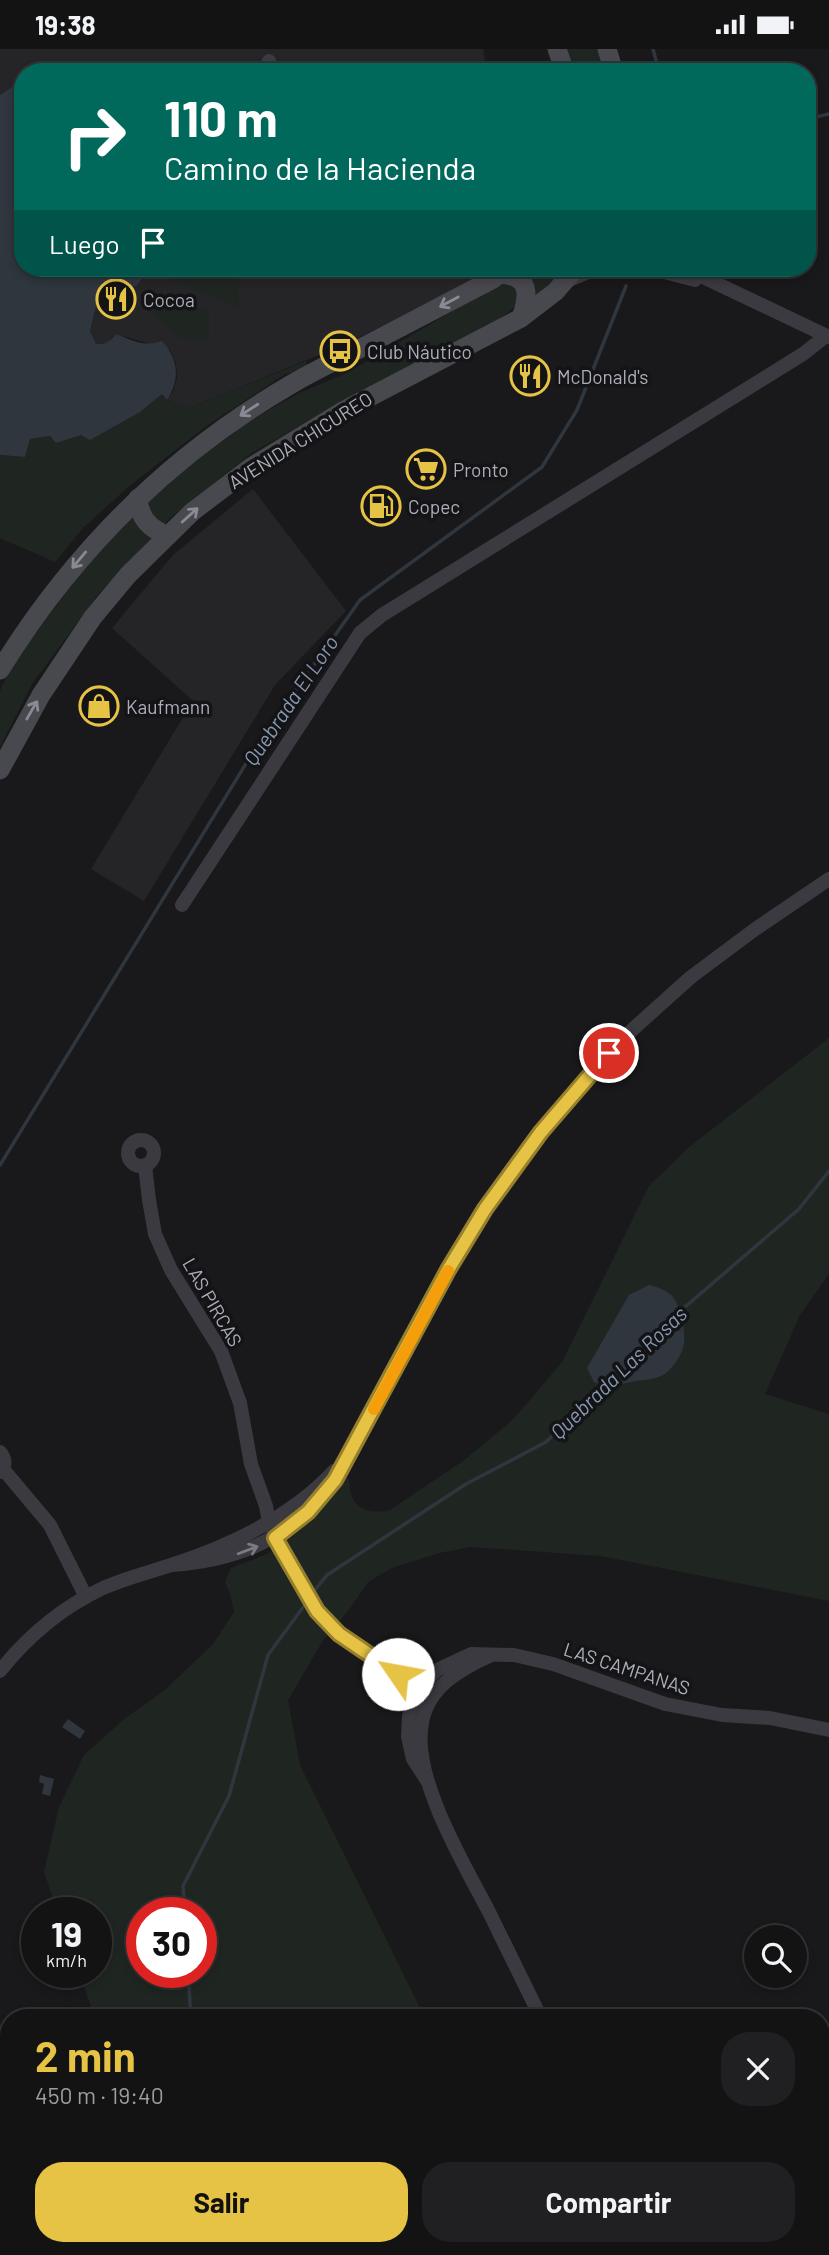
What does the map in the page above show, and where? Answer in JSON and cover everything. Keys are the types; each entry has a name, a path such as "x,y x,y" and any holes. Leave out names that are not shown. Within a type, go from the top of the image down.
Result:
{"main road":[{"path":"0,670 58,586 98,538 138,498 199,446 260,403 310,373 493,277"},
{"path":"515,277 525,287 527,299 521,318"},
{"name":"AVENIDA CHICUREO","path":"0,771 41,695 93,617 128,575 167,535 218,491 251,467 341,412 521,318 545,301 568,277"},
{"path":"138,498 140,511 146,522 156,531 167,535"}],"street":[{"path":"684,277 726,288"},
{"path":"182,905 360,633 382,615 828,336 703,277"},
{"path":"172,1565 227,1557 275,1538 318,1502 335,1480 468,1235 520,1159 563,1105 633,1029 691,977 829,879"},
{"name":"LAS PIRCAS","path":"145,1165 155,1234 171,1270 221,1351 240,1403 251,1464 275,1538"},
{"path":"0,1453 5,1459 1,1471 50,1525 86,1597"},
{"path":"0,1671 43,1626 86,1597 128,1577 172,1565 269,1523 300,1502 349,1455"},
{"path":"275,1538 317,1611 339,1634 426,1691 409,1716 408,1737 413,1759 428,1782 462,1859 537,2009"},
{"name":"LAS CAMPANAS","path":"426,1691 437,1670 471,1654 496,1653 553,1664 665,1704 722,1715 770,1718 829,1730"}],"shaded area":[{"path":"0,49 483,49 485,63 14,63 14,85 0,95"},
{"path":"562,49 598,49 603,63 567,63"},
{"path":"144,277 480,277 344,345 186,409 167,400 177,378 176,364 170,350 116,334 102,345 96,344 90,331 102,282 137,285"},
{"path":"238,277 239,308 171,279"},
{"path":"520,277 556,277 532,301"},
{"path":"502,282 516,287 518,304 494,324 347,399 252,453 171,517 97,596 32,684 0,747 0,691 14,662 104,542 177,475 251,420 299,393 347,373"},
{"path":"187,303 209,312 209,338 185,341 149,312"},
{"path":"306,361 309,370 285,374 205,427 127,488 83,528 55,562 0,538 0,455 25,457 30,439 50,436 56,443 140,412 162,394 167,400 186,409"},
{"path":"253,489 346,611 275,685 144,901 91,869 193,701 112,628 173,555"},
{"path":"829,1038 829,1274 800,1315 765,1394 829,1414 829,1601 601,1556 471,1547 439,1553 392,1568 368,1582 324,1639 288,1700 300,1765 421,2009 92,2009 85,1988 112,1988 112,1897 53,1897 44,1872 59,1807 84,1755 124,1719 165,1690 213,1644 234,1612 225,1582 231,1568 283,1544 313,1517 348,1477 356,1504 375,1512 390,1510 463,1461 509,1423 562,1362 649,1186 688,1148"}],"water":[{"path":"14,85 14,277 144,277 137,285 124,290 102,282 90,331 96,344 107,342 116,334 143,343 162,341 172,355 176,369 174,384 167,400 162,394 140,412 90,440 81,435 56,443 50,436 30,439 25,457 0,455 0,95"},
{"path":"649,1285 668,1292 678,1306 684,1339 679,1357 666,1373 655,1378 612,1385 594,1382 587,1368 629,1295"},
{"path":"68,1719 85,1731 80,1739 62,1727"},
{"path":"40,1775 54,1779 50,1796 42,1794 44,1784 39,1782"}],"waterway":[{"path":"653,49 657,63"},
{"name":"Quebrada El Loro","path":"816,117 829,114"},
{"name":"Quebrada El Loro","path":"0,1165 258,744 360,600 542,467 577,410 626,286"},
{"name":"Quebrada Las Rosas","path":"678,1313 799,1209 829,1171"},
{"name":"Quebrada Las Rosas","path":"315,1590 327,1575 466,1484 546,1442 605,1385"},
{"name":"Quebrada Las Rosas","path":"184,1897 183,1886 229,1796 268,1655 304,1606"},
{"name":"Quebrada Las Rosas","path":"189,1988 190,2009"}],"slow traffic":[{"path":"374,1409 448,1271"}],"place":[{"name":"Cocoa","path":"116,299"},
{"name":"Club Náutico","path":"340,351"},
{"name":"McDonald's","path":"530,376"},
{"name":"Pronto","path":"426,469"},
{"name":"Copec","path":"381,506"},
{"name":"Kaufmann","path":"99,706"}],"route":[{"path":"398,1674 339,1634 317,1611 275,1538 308,1512 335,1480 468,1235 520,1159 609,1053"}]}
